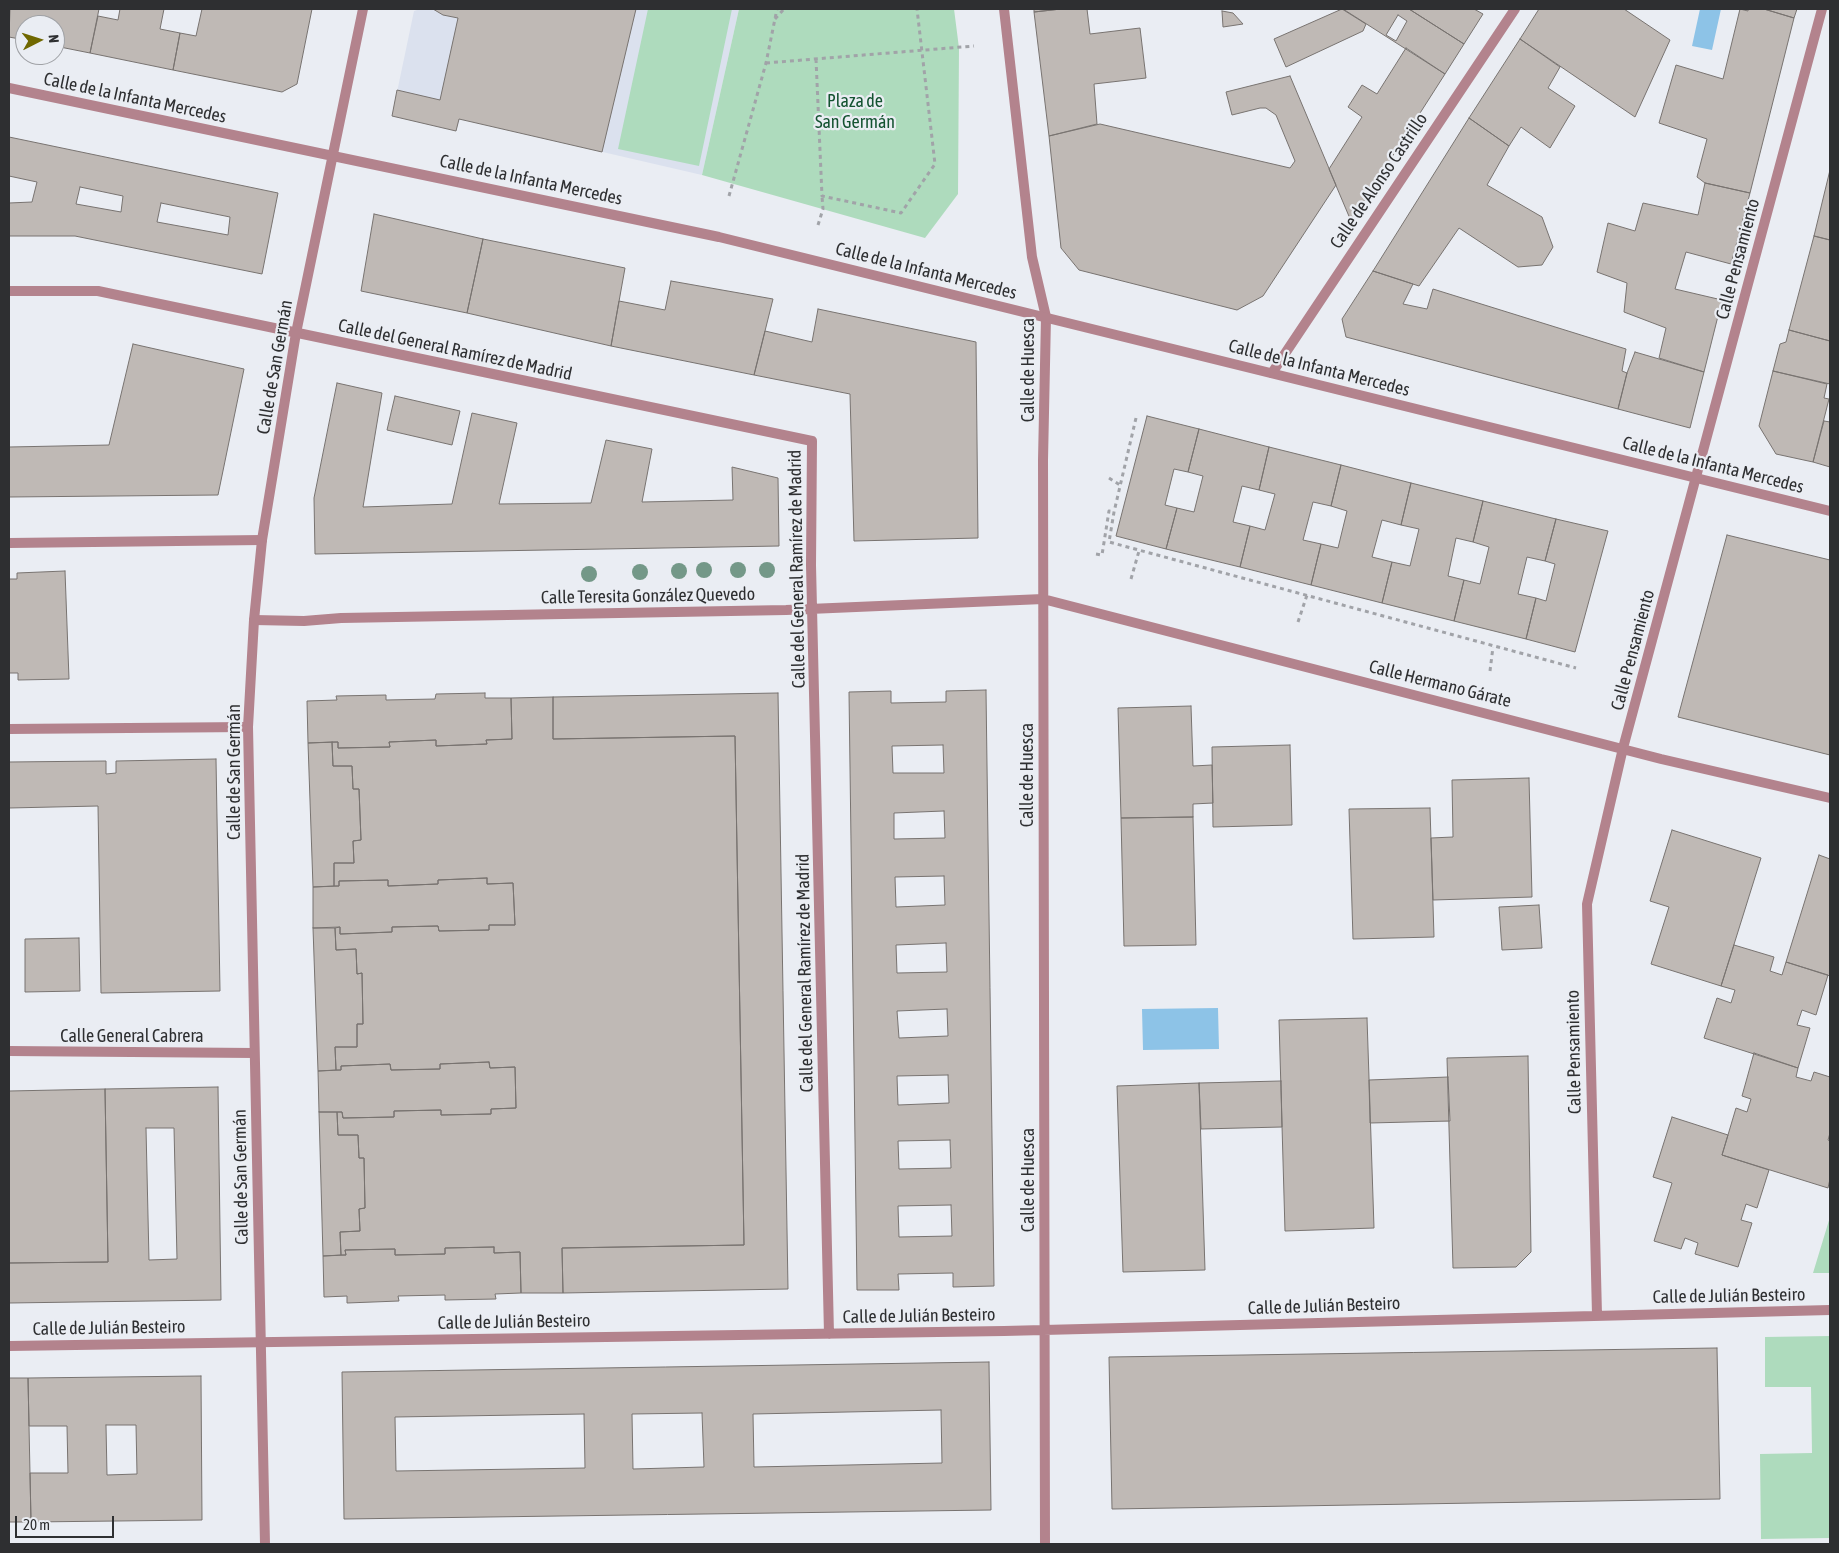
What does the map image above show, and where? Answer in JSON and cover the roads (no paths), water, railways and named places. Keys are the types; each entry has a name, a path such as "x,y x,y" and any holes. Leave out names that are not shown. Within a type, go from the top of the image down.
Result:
{"street":[{"name":"Calle de San Germán","path":"265,1544 248,727 254,620 262,540 296,333 363,9"},
{"name":"Calle de Huesca","path":"1004,9 1032,257 1046,317 1043,460 1045,1544"},
{"name":"Calle de Alonso Castrillo","path":"1272,373 1514,9"},
{"name":"Calle Pensamiento","path":"1597,1315 1586,904 1623,748 1822,9"},
{"name":"Calle de la Infanta Mercedes","path":"9,88 719,237 1830,510"},
{"name":"Calle del General Ramírez de Madrid","path":"9,292 98,291 812,441 811,565 828,1334"},
{"path":"9,543 262,540"},
{"name":"Calle Teresita González Quevedo","path":"254,620 304,621 351,618 813,609 1043,599"},
{"name":"Calle Hermano Gárate","path":"1043,599 1661,759 1830,798"},
{"path":"9,730 248,727"},
{"name":"Calle General Cabrera","path":"9,1052 254,1053"},
{"name":"Calle de Julián Besteiro","path":"9,1346 1044,1330 1830,1310"}],"water":[{"path":"1700,9 1721,9 1712,50 1692,46"},
{"path":"1218,1008 1219,1049 1143,1050 1142,1009"}],"park label":[{"name":"Plaza de San Germán","path":"855,111"}]}
